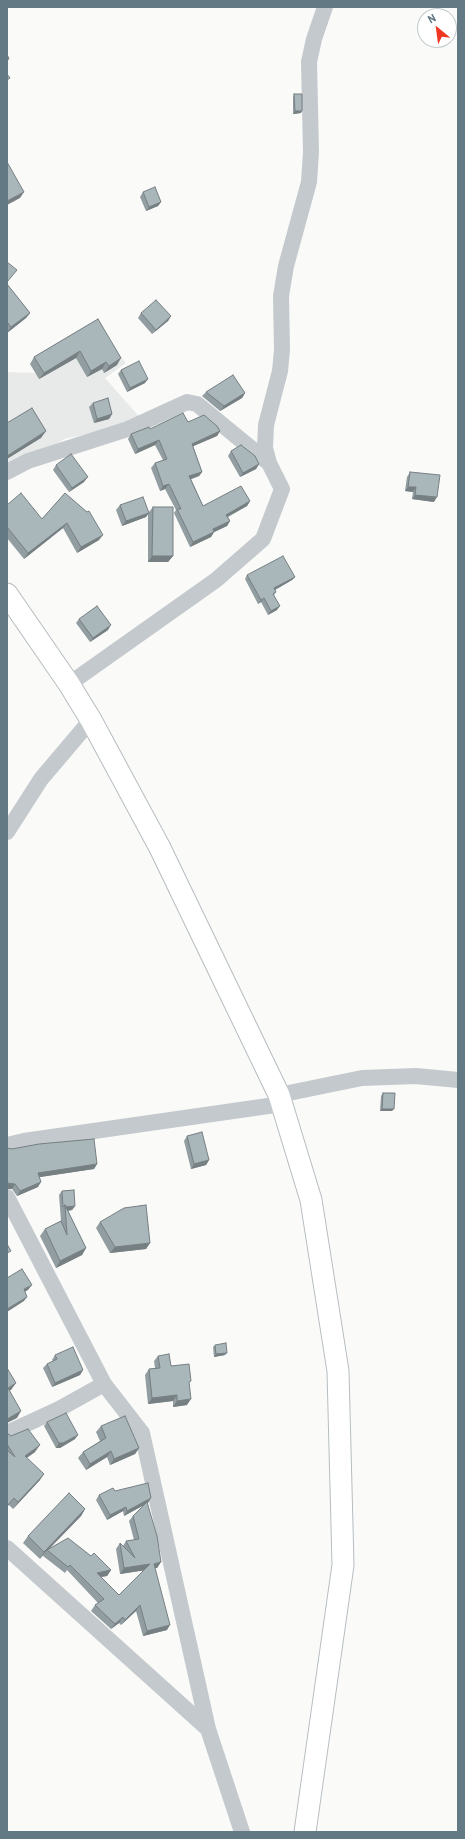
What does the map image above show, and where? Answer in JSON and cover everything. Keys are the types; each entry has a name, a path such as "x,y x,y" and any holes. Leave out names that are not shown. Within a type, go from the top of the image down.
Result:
{"main road":[{"path":"7,594 69,684 91,720 160,848 281,1099 311,1200 338,1371 343,1565 305,1832"}],"street":[{"path":"69,684 216,580 263,539 282,489 269,463 265,448 266,425 280,371 282,350 281,296 286,266 309,182 311,152 309,62 314,39 325,7"},
{"path":"7,472 28,461 128,429 186,402 197,404 269,463"},
{"path":"7,832 41,779 91,720"},
{"path":"7,1145 24,1140 281,1099 362,1078 416,1076 458,1080"},
{"path":"7,1197 13,1222 104,1384 142,1433 208,1729 242,1832"},
{"path":"7,1433 59,1409 104,1384"},
{"path":"7,1548 208,1729"}],"shaded area":[{"path":"105,337 126,363 105,378 144,422 64,439 7,479 7,372 34,373"}],"building":[{"path":"294,94 302,94 302,111 295,111"},
{"path":"7,162 24,192 7,201"},
{"path":"155,187 161,202 149,207 143,192"},
{"path":"7,262 17,270 7,282"},
{"path":"7,284 30,313 11,327 7,322"},
{"path":"156,300 171,316 156,330 141,313"},
{"path":"98,319 121,358 109,366 106,362 91,371 80,351 44,373 34,357"},
{"path":"139,361 148,379 130,388 121,370"},
{"path":"233,375 245,393 224,406 206,392"},
{"path":"108,398 112,414 97,419 93,403"},
{"path":"32,408 46,431 7,456 7,423"},
{"path":"183,413 188,422 204,415 217,426 220,431 192,444 202,472 189,476 203,506 241,486 250,501 226,515 230,521 213,529 214,532 193,542 177,509 181,509 169,484 163,486 155,463 167,459 159,440 138,449 131,434 149,427 150,429"},
{"path":"241,445 255,456 259,464 243,473 231,451"},
{"path":"71,454 88,477 72,488 56,465"},
{"path":"410,472 440,475 437,497 415,495 416,487 408,487"},
{"path":"21,493 42,519 65,493 87,512 89,511 103,535 81,547 67,523 28,553 7,527 7,505"},
{"path":"143,497 149,513 126,521 120,505"},
{"path":"153,507 173,507 173,556 152,556"},
{"path":"283,556 295,577 274,588 276,592 273,594 280,606 271,611 264,598 261,600 247,575"},
{"path":"97,606 111,625 93,638 79,619"},
{"path":"383,1093 395,1093 394,1109 382,1109"},
{"path":"202,1132 209,1160 194,1164 187,1136"},
{"path":"94,1139 97,1164 38,1173 41,1182 20,1191 15,1184 7,1183 7,1148 12,1149 39,1144"},
{"path":"74,1190 75,1206 66,1207 65,1205 63,1207 62,1191"},
{"path":"65,1205 86,1248 60,1261 45,1229 61,1221 67,1235"},
{"path":"146,1205 150,1243 115,1247 100,1222 124,1208"},
{"path":"7,1244 11,1251 7,1253"},
{"path":"22,1269 32,1285 24,1289 27,1297 7,1309 7,1278"},
{"path":"226,1343 227,1353 216,1354 215,1345"},
{"path":"73,1347 83,1370 55,1383 47,1364 57,1359 55,1355"},
{"path":"169,1354 171,1366 189,1364 191,1399 177,1401 177,1395 152,1398 149,1369 160,1368 158,1356"},
{"path":"7,1368 16,1383 8,1388 21,1411 7,1419"},
{"path":"66,1413 78,1435 63,1443 59,1443 47,1422"},
{"path":"125,1416 139,1448 114,1459 111,1451 90,1464 83,1452 106,1438 101,1426"},
{"path":"28,1429 40,1445 25,1456 44,1474 18,1502 14,1498 7,1506 7,1450 15,1457 7,1444 7,1433 11,1436"},
{"path":"148,1483 151,1498 127,1511 126,1507 110,1515 99,1495 113,1488 115,1491"},
{"path":"69,1493 85,1509 44,1552 28,1536"},
{"path":"147,1502 157,1536 161,1562 154,1564 170,1625 147,1631 140,1605 125,1620 123,1617 115,1624 95,1605 104,1599 70,1565 68,1567 47,1550 68,1538 91,1556 94,1553 111,1570 97,1573 119,1595 150,1564 124,1568 120,1543 135,1558 126,1541 139,1539 133,1516"}]}
